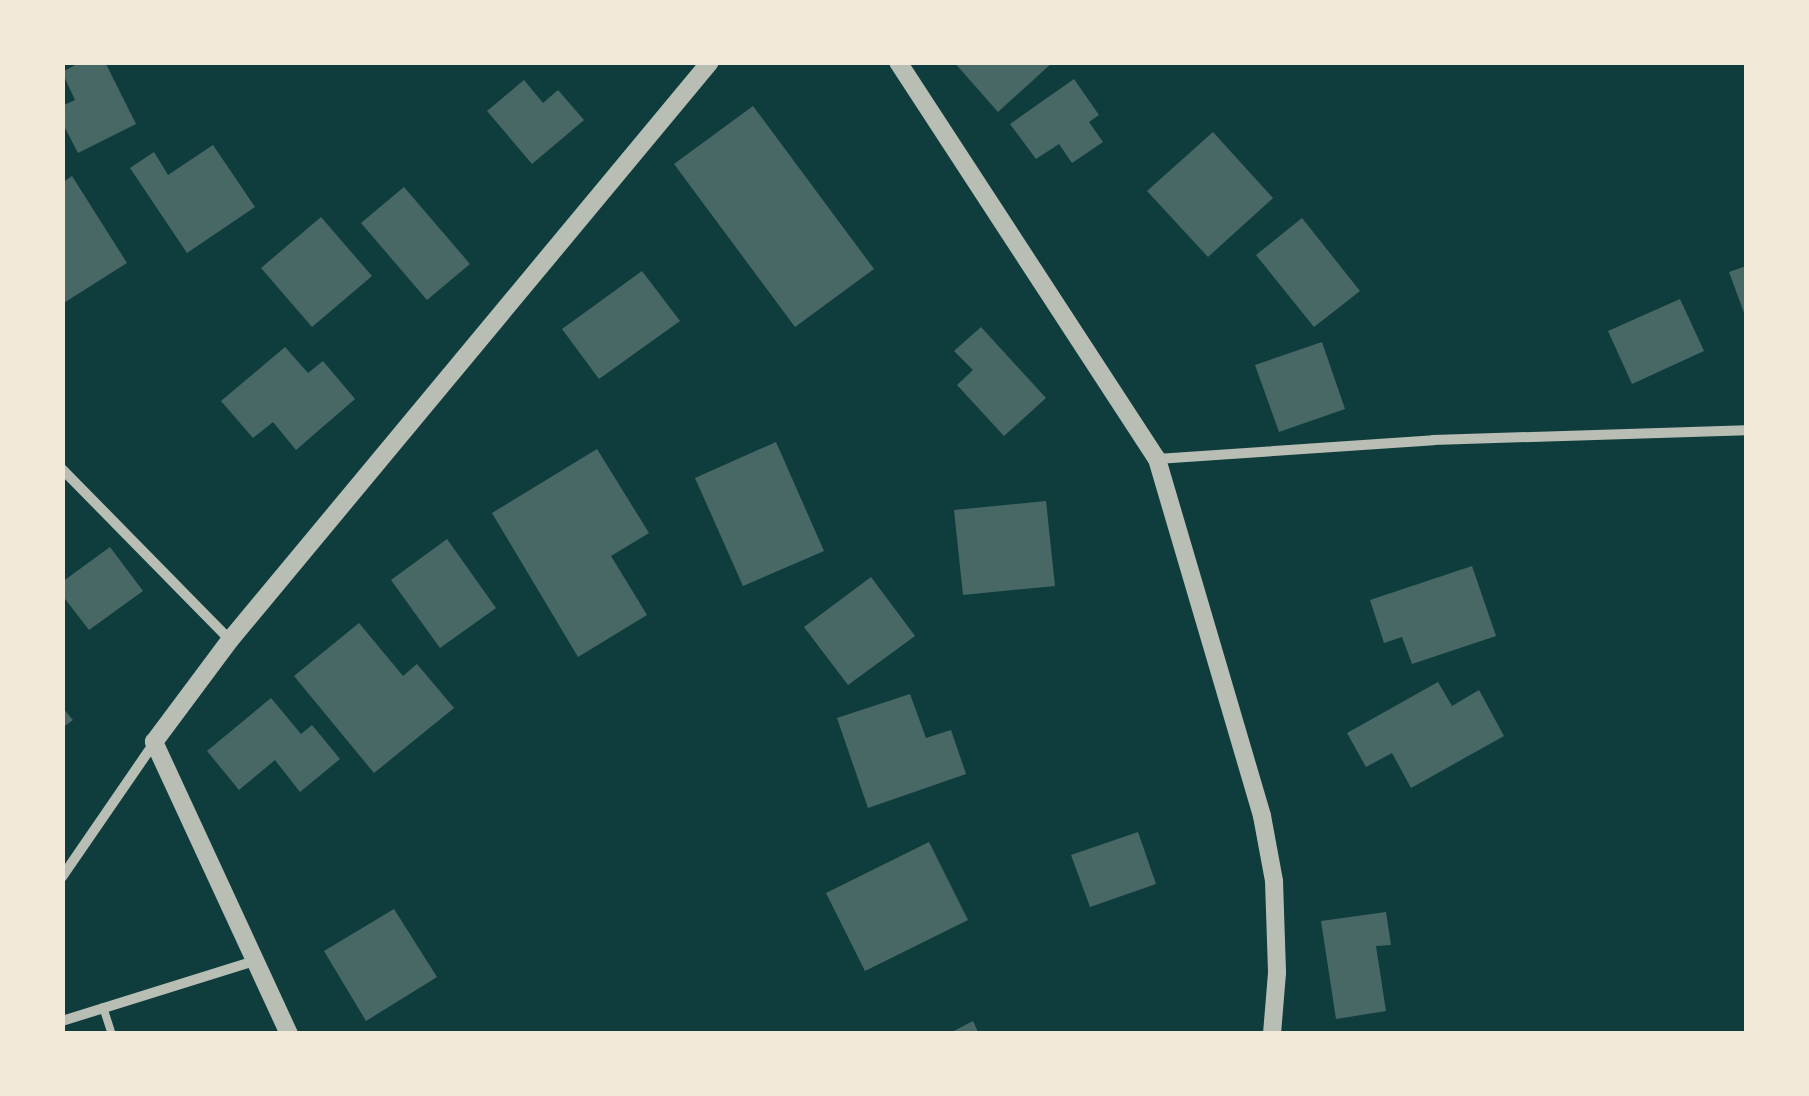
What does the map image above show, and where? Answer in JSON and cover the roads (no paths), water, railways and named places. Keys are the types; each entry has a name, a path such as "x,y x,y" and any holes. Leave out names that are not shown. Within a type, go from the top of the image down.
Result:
{"street":[{"path":"62,877 154,742 230,640 710,62"},
{"path":"898,62 1157,459 1262,816 1274,881 1277,972 1272,1034"},
{"path":"1157,459 1433,440 1746,430"},
{"path":"62,469 230,640"},
{"path":"154,742 288,1034"},
{"path":"62,1022 252,962"}],"lane":[{"path":"104,1007 112,1034"}]}
